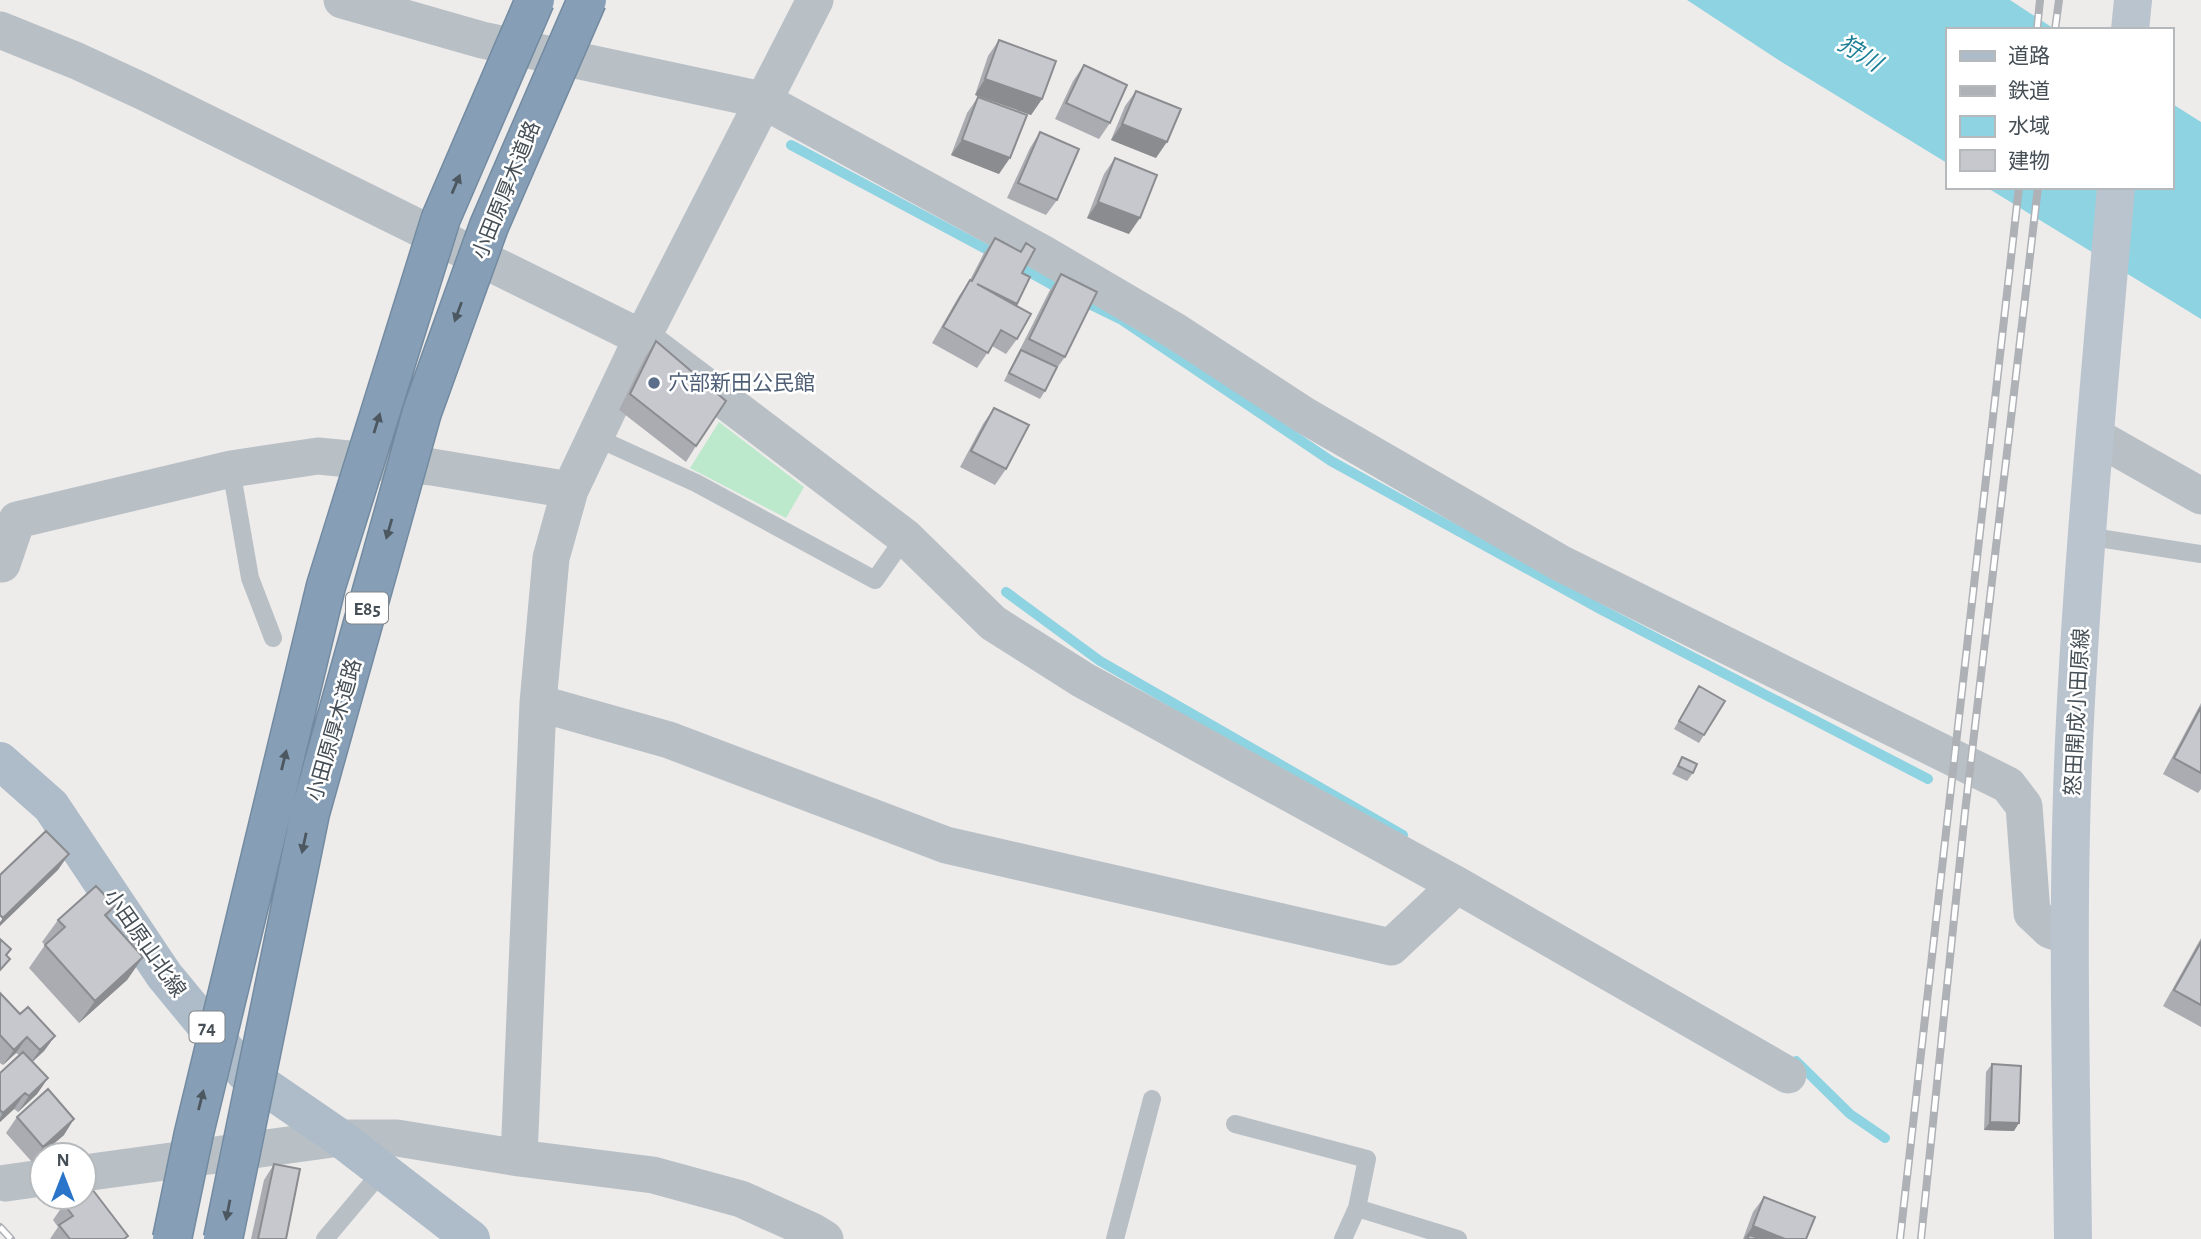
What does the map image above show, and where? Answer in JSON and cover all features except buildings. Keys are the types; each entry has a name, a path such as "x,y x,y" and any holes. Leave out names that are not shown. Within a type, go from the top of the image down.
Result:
{"highway":[{"name":"小田原厚木道路","path":"172,1239 194,1133 326,586 441,218 535,0"},
{"name":"小田原厚木道路","path":"223,1239 310,813 422,412 489,226 587,0"}],"main road":[{"path":"2130,28 2133,0"},
{"name":"怒田開成小田原線","path":"2073,1239 2069,936 2075,722 2087,536 2116,189"},
{"name":"小田原山北線","path":"0,761 51,806 164,975 244,1072 340,1138 471,1239"}],"street":[{"path":"342,0 482,40 762,100 1053,259 1175,331 1304,415 1560,563 2008,785 2024,806 2032,913 2050,930 2069,936"},
{"path":"520,1158 538,703 551,558 570,489 642,338 815,0"},
{"path":"0,30 144,92 642,338 905,537 993,623 1060,666 1457,885 1788,1075"},
{"path":"2096,419 2201,496"},
{"path":"0,563 2,564 17,520 231,468 318,456 432,467 570,489"},
{"path":"538,703 669,740 946,845 1391,947 1457,885"},
{"path":"98,1171 340,1138 397,1138 520,1158 653,1175 741,1199 825,1239"},
{"path":"3,1180 28,1179"}],"lane":[{"path":"595,437 696,482 874,580 905,537"},
{"path":"231,468 250,578 273,638"},
{"path":"2087,536 2201,554"},
{"path":"1115,1239 1152,1099"},
{"path":"1235,1124 1367,1159 1357,1208 1343,1239"},
{"path":"326,1239 383,1170"},
{"path":"1357,1208 1458,1239"}],"green space":[{"path":"719,422 804,487 786,518 690,468"}],"water":[{"name":"狩川","path":"1687,0 2010,0 2053,28 1946,28 1946,162 1780,61"},
{"path":"2173,104 2201,122 2201,319 1989,189 2173,189"}],"waterway":[{"path":"791,145 999,256"},
{"path":"1013,263 1063,291"},
{"path":"1081,300 1122,320 1331,461 1602,610 1928,779"},
{"path":"1006,592 1100,661 1403,835"},
{"path":"1796,1061 1850,1114 1885,1138"}],"railway":[{"path":"2037,28 2040,0"},
{"path":"2055,28 2059,0"},
{"path":"1900,1239 2019,189"},
{"path":"1921,1239 1965,812 2038,189"},
{"path":"0,1227 11,1239"}],"place":[{"name":"穴部新田公民館","path":"654,383"}]}
